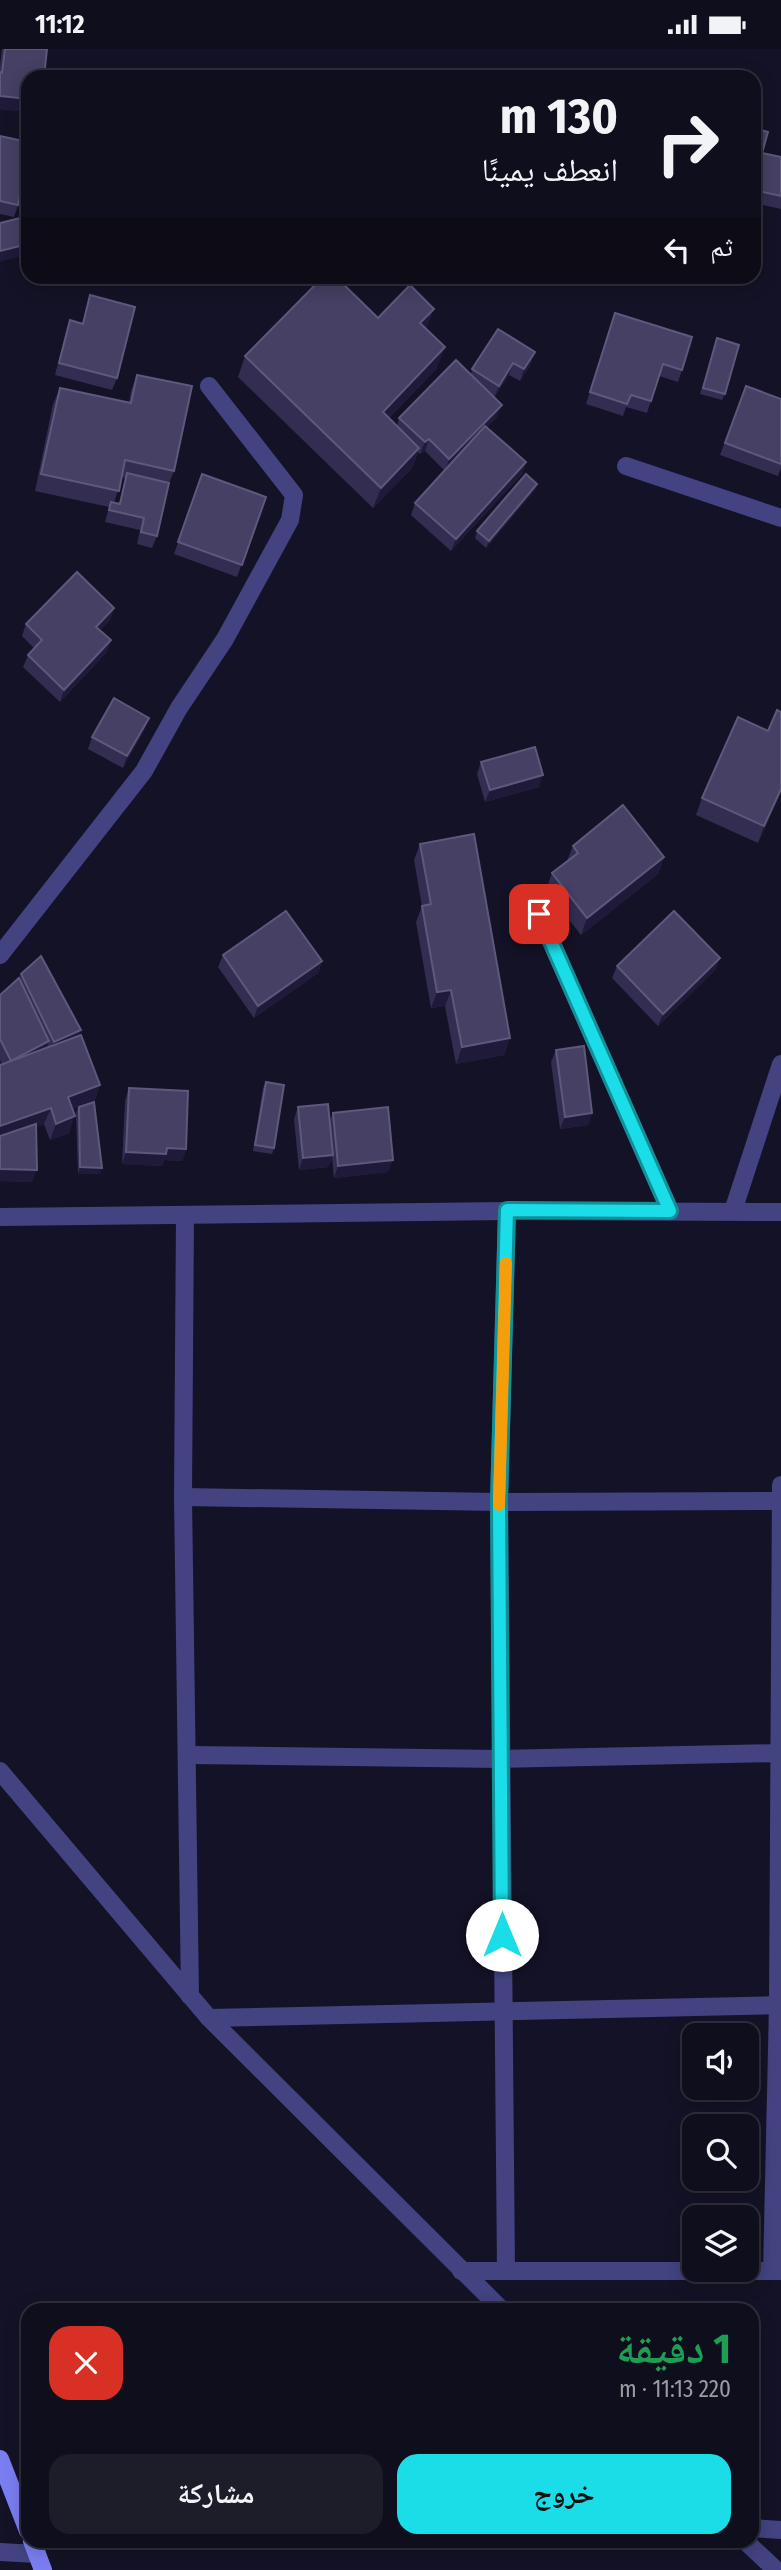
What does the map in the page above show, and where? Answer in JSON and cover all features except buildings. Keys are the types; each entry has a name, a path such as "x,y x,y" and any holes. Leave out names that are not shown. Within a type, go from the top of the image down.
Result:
{"main road":[{"path":"0,2459 21,2514"}],"street":[{"path":"0,955 144,771 179,708 225,639 290,520 294,495 209,386"},
{"path":"626,465 781,518"},
{"path":"539,914 670,1211"},
{"path":"733,1211 781,1064"},
{"path":"506,2271 499,1502 507,1210"},
{"path":"0,1217 507,1210 781,1212"},
{"path":"185,1215 183,1497 190,1996"},
{"path":"461,2271 776,2271 780,2005 781,1485"},
{"path":"183,1497 499,1502 781,1501"},
{"path":"188,1755 501,1759 781,1753"},
{"path":"0,1771 209,2018 495,2303"},
{"path":"209,2018 780,2005"},
{"path":"759,2528 781,2530"},
{"path":"752,2548 776,2570"},
{"path":"0,2552 37,2555"}],"slow traffic":[{"path":"499,1505 506,1263"}],"route":[{"path":"502,1935 499,1502 507,1210 670,1211 539,914"}]}
